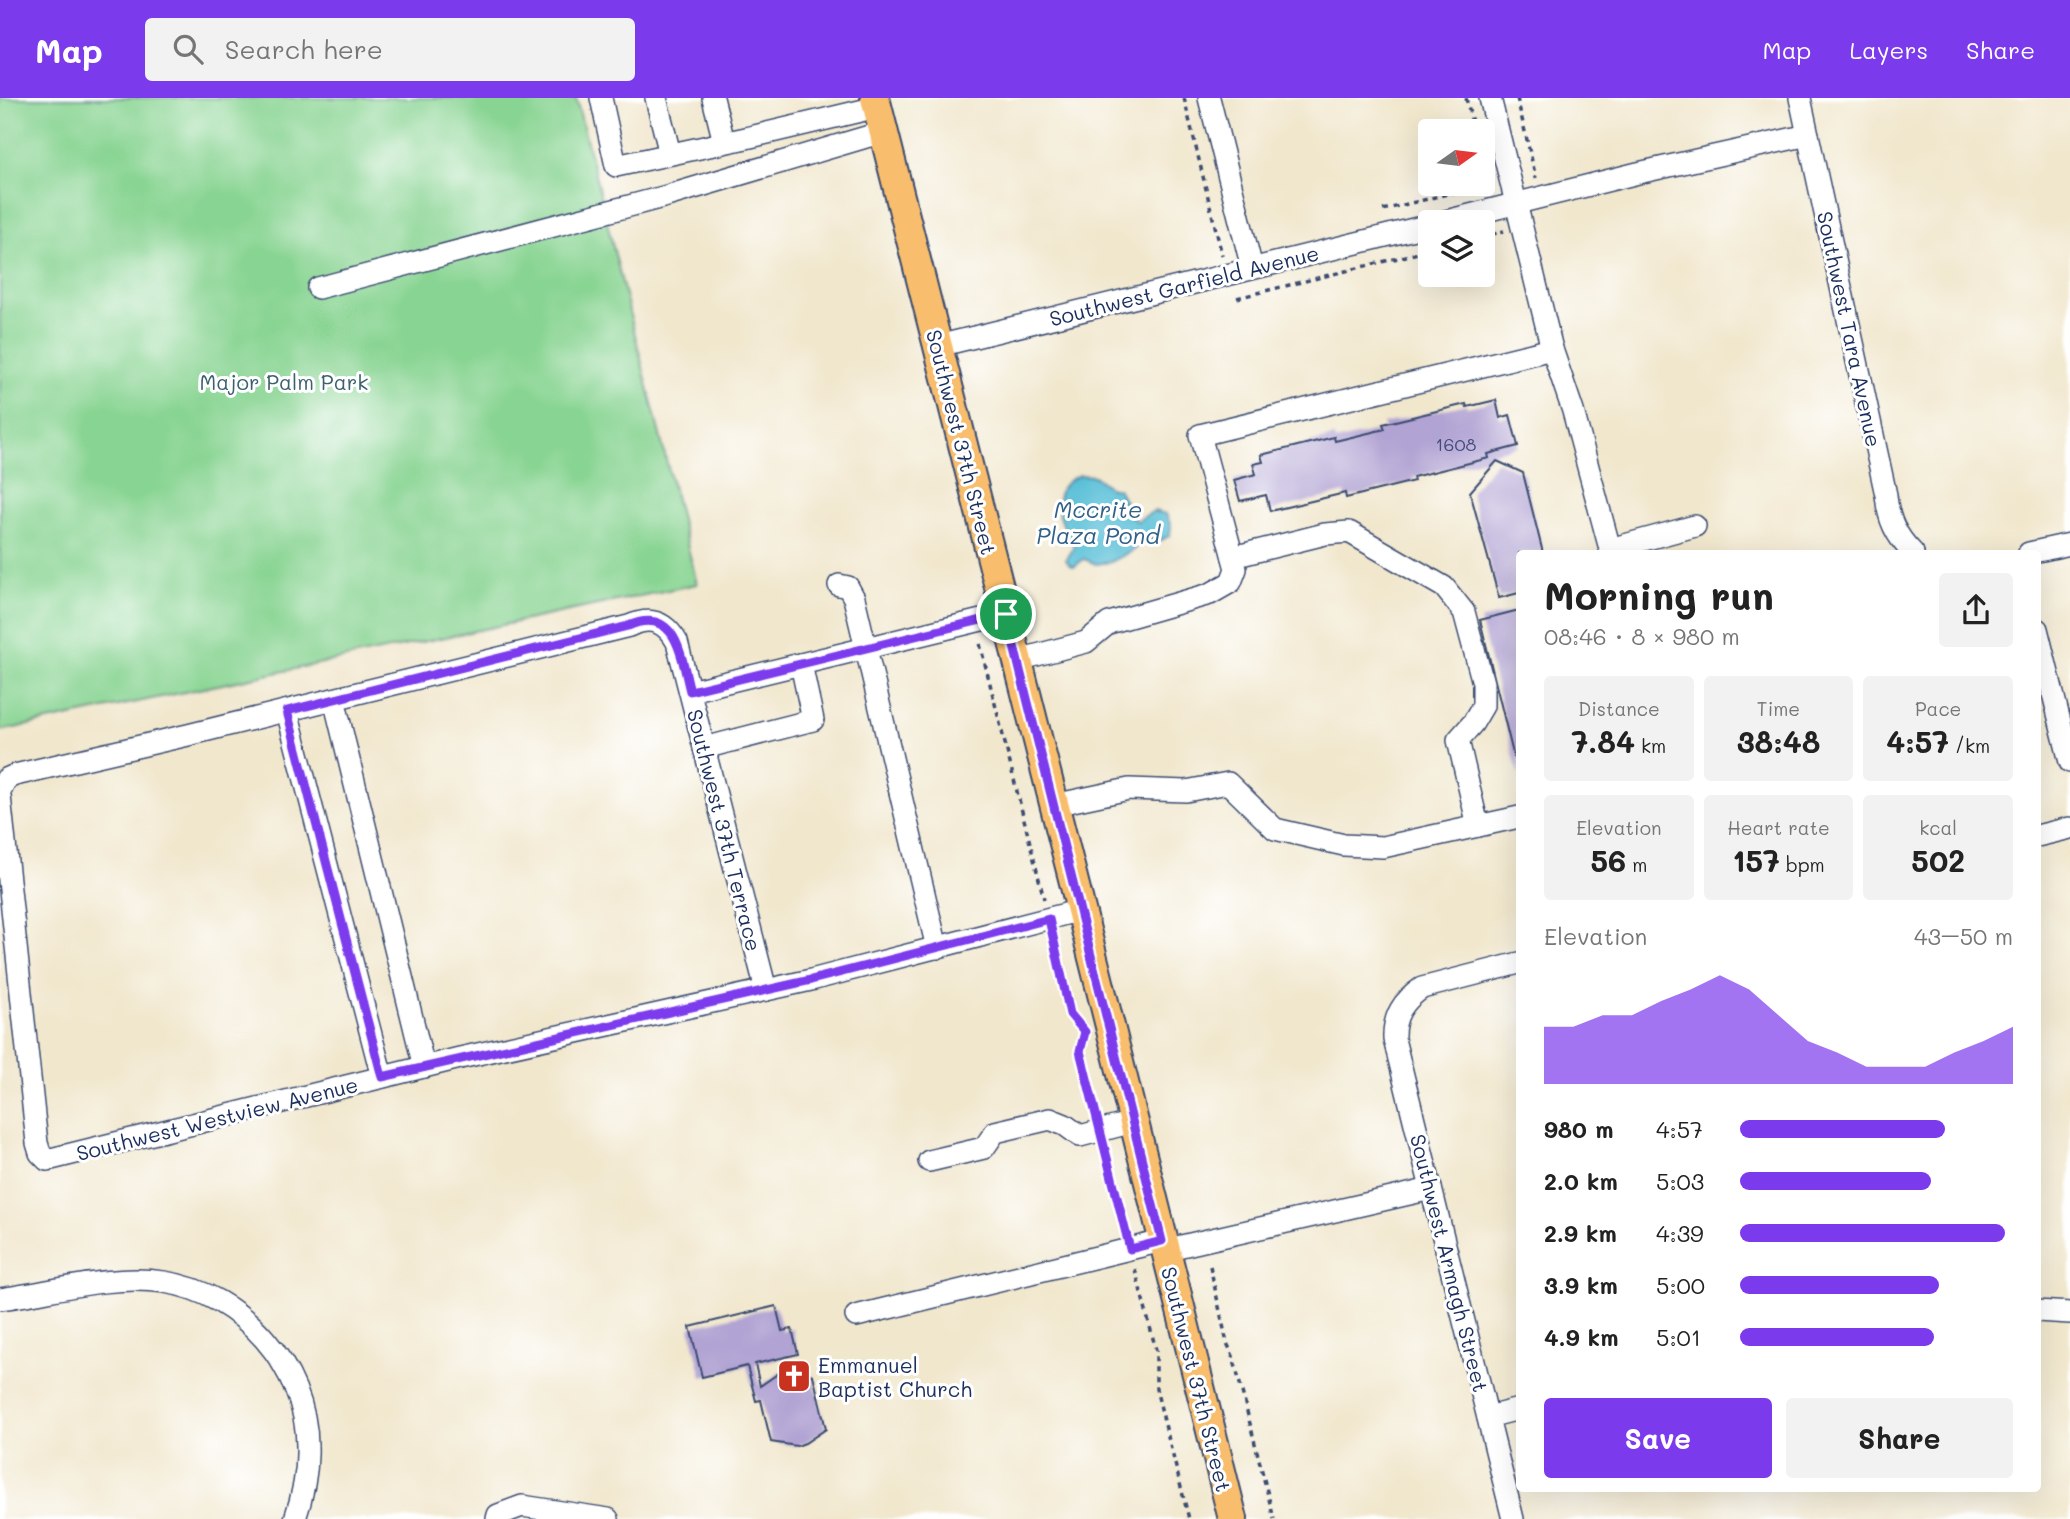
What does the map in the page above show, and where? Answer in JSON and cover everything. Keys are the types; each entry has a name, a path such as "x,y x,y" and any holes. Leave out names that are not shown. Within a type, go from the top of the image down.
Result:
{"main road":[{"name":"Southwest 37th Street","path":"878,112 1233,1519"}],"street":[{"path":"601,98 616,166 878,112"},
{"path":"656,98 670,154"},
{"path":"713,98 724,142"},
{"path":"1209,98 1252,268"},
{"path":"1490,98 1552,349 1573,411 1610,549 1695,526"},
{"name":"Southwest Tara Avenue","path":"1800,98 1888,512 1894,529 1910,550"},
{"path":"318,289 667,195 878,112"},
{"path":"1492,210 1638,173 1808,135"},
{"name":"Southwest Garfield Avenue","path":"938,346 1418,228"},
{"path":"1018,660 1086,642 1109,623 1210,594 1231,582 1237,569 1200,435 1552,349"},
{"path":"1233,557 1325,534 1349,532 1444,587 1464,612 1483,683 1483,706 1474,723 1458,740 1478,826"},
{"path":"2041,550 2070,544"},
{"path":"839,585 848,587 854,598 937,947"},
{"path":"690,691 1006,614"},
{"name":"Southwest 37th Terrace","path":"334,699 639,622 662,624 677,642 766,990"},
{"path":"2041,645 2070,762"},
{"path":"704,748 813,720 801,664"},
{"path":"0,791 6,779 15,775 334,699 424,1067"},
{"path":"287,711 382,1077"},
{"path":"1054,805 1129,789 1186,791 1228,783 1275,830 1344,845 1383,847 1516,818"},
{"name":"Southwest Westview Avenue","path":"0,796 37,1143 40,1153 47,1160 424,1067 766,990 1081,910"},
{"path":"2041,835 2070,828"},
{"name":"Southwest Armagh Street","path":"1513,1519 1394,1040 1395,1020 1409,996 1422,988 1516,964"},
{"path":"929,1161 984,1148 995,1132 1049,1119 1065,1125 1080,1136 1133,1122"},
{"path":"856,1317 1130,1249 1163,1246 1432,1189"},
{"path":"0,1299 108,1282 161,1282 205,1294 225,1305 249,1323 270,1345 287,1370 299,1399 307,1443 306,1473 295,1519"},
{"path":"2041,1311 2070,1313"},
{"path":"1488,1417 1516,1410"},
{"path":"497,1519 498,1515 522,1506 608,1519"}],"path":[{"path":"1184,98 1222,254"},
{"path":"1466,98 1471,119"},
{"path":"1517,98 1541,198"},
{"path":"1495,183 1511,179"},
{"path":"1383,210 1441,196"},
{"path":"1495,233 1506,230"},
{"path":"1237,298 1418,253"},
{"path":"980,644 1070,1014 1085,1032 1080,1051 1156,1350 1156,1389 1189,1519"},
{"path":"1210,1266 1227,1343 1233,1356 1274,1519"}],"green space":[{"name":"Major Palm Park","path":"0,98 576,98 697,584 0,731"}],"water":[{"name":"Mccrite Plaza Pond","path":"1080,475 1094,476 1110,488 1118,488 1132,517 1137,521 1154,511 1166,514 1171,526 1170,535 1156,541 1142,538 1137,541 1135,549 1111,562 1096,564 1084,559 1071,566 1066,560 1074,548 1061,518 1058,498 1068,481"}],"building":[{"path":"1496,400 1500,418 1510,415 1518,446 1488,454 1489,458 1413,477 1414,481 1346,498 1345,493 1270,511 1266,495 1240,501 1234,480 1256,474 1253,464 1263,462 1261,455 1334,437 1335,441 1385,429 1383,424 1466,404 1467,407"},
{"path":"1497,461 1523,473 1542,550 1516,550 1516,594 1499,598 1470,492"},
{"path":"1516,611 1516,766 1480,620"},
{"name":"Emmanuel Baptist Church","path":"776,1306 782,1331 792,1329 798,1354 755,1364 760,1386 779,1373 788,1371 813,1375 826,1429 797,1446 771,1442 761,1400 756,1401 747,1366 702,1377 690,1327"}],"place":[{"name":"Emmanuel Baptist Church","path":"794,1376"}],"route":[{"path":"1006,614 1162,1241 1130,1249 1080,1051 1085,1032 1070,1014 1049,919 811,980 382,1077 287,711 639,622 662,624 671,632 677,642 690,691 1006,614"}]}
